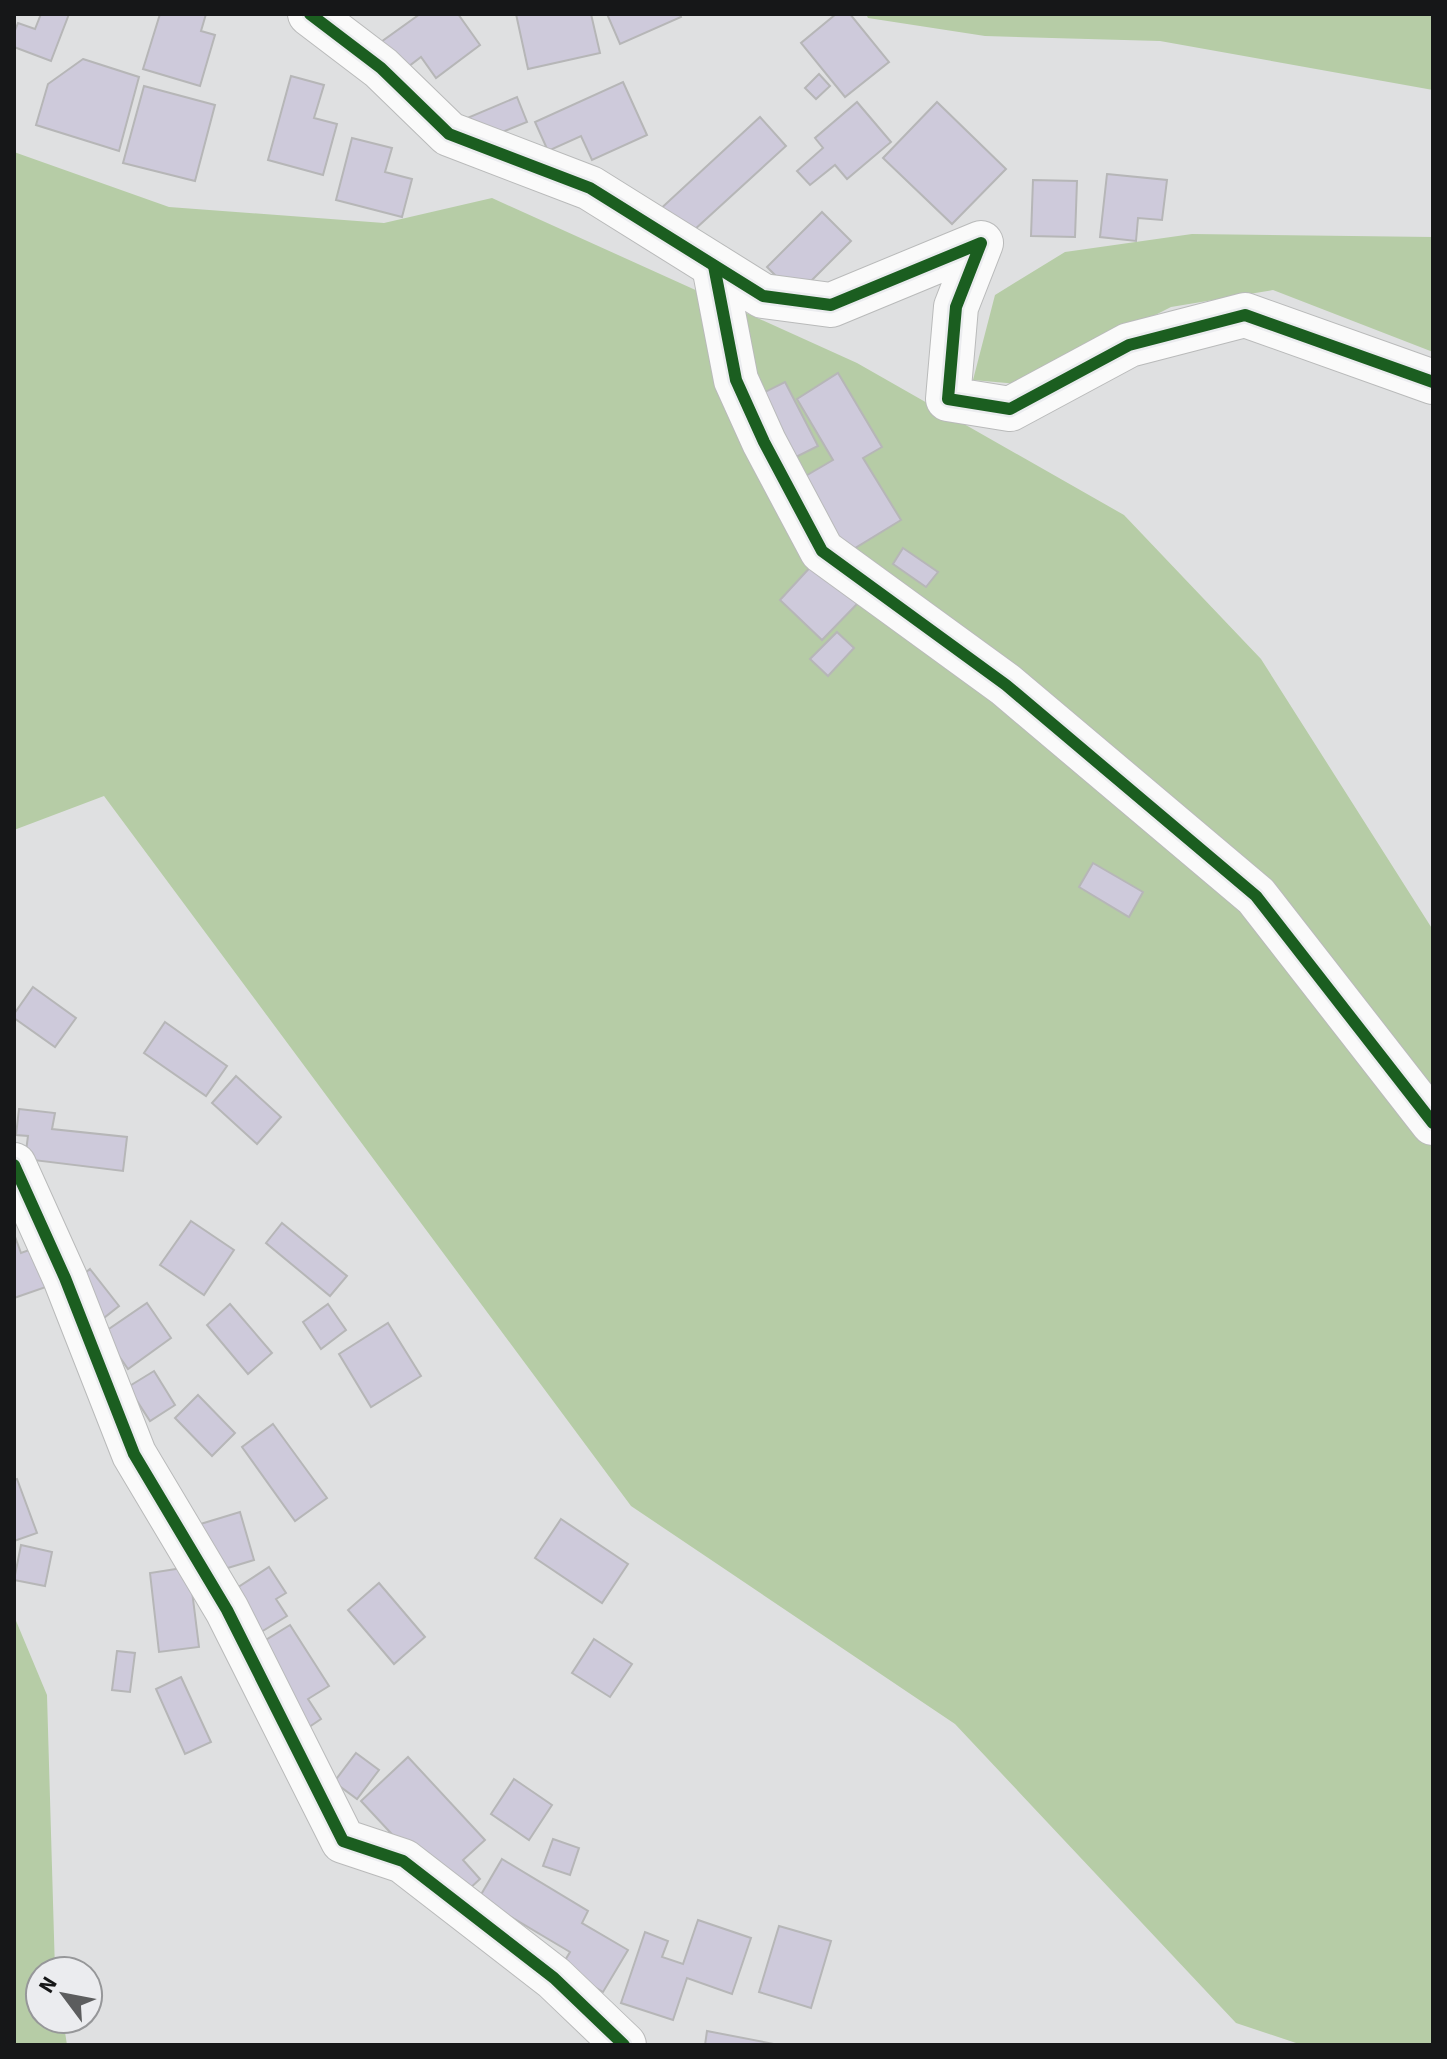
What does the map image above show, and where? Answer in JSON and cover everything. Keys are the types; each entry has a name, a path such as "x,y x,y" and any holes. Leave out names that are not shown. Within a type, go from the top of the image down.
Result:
{"street":[{"path":"310,14 381,68 449,134 590,188 763,296 831,305 981,243 956,307 948,399 1010,409 1129,345 1245,315 1433,382"},
{"path":"714,266 736,380 764,442 822,551 1006,685 1256,896 1433,1123"},
{"path":"14,1165 65,1278 134,1454 227,1610 343,1841 403,1861 554,1978 624,2045"}],"green space":[{"path":"866,14 1433,14 1433,90 1160,41 985,36 868,18"},
{"path":"14,152 169,207 384,223 492,198 857,363 1124,515 1261,659 1433,930 1433,2045 1302,2045 1236,2023 955,1724 631,1506 104,796 14,830"},
{"path":"1192,234 1433,237 1433,352 1273,290 1171,307 1019,384 973,380 995,295 1065,252"},
{"path":"14,1616 47,1695 55,1955 24,1955 24,2035 65,2035 67,2045 14,2045"}],"building":[{"path":"41,14 69,14 51,61 14,47 18,23 35,29"},
{"path":"160,14 206,14 201,31 215,35 200,86 143,69"},
{"path":"420,14 458,14 480,45 436,78 421,57 396,76 374,47"},
{"path":"516,14 591,14 600,53 528,69"},
{"path":"607,14 680,14 681,17 620,44"},
{"path":"836,14 850,14 889,62 845,97 801,43"},
{"path":"83,59 139,77 119,151 36,125 48,84"},
{"path":"819,74 830,86 816,99 805,88"},
{"path":"291,76 324,85 314,118 337,124 323,175 268,160"},
{"path":"623,82 647,135 592,160 581,136 548,151 535,122"},
{"path":"144,86 215,105 195,181 123,163"},
{"path":"517,97 527,122 475,143 465,119"},
{"path":"857,102 891,142 847,179 835,165 810,185 797,171 823,148 815,138"},
{"path":"937,102 1006,169 952,224 883,158"},
{"path":"760,117 786,146 682,241 656,213"},
{"path":"352,138 392,148 385,172 412,179 402,217 336,200"},
{"path":"1107,174 1167,180 1162,220 1138,218 1136,241 1100,237"},
{"path":"1033,180 1077,181 1075,237 1031,236"},
{"path":"822,212 851,241 796,296 767,267"},
{"path":"838,373 882,447 863,458 901,520 842,556 797,481 833,460 797,399"},
{"path":"785,382 818,446 786,462 753,398"},
{"path":"903,548 938,572 926,587 893,564"},
{"path":"815,562 858,603 822,640 780,600"},
{"path":"837,632 854,648 828,676 810,659"},
{"path":"1093,863 1143,892 1129,917 1079,887"},
{"path":"33,987 76,1018 55,1047 14,1018"},
{"path":"165,1022 227,1066 206,1096 144,1053"},
{"path":"236,1076 281,1117 257,1144 212,1103"},
{"path":"19,1109 55,1113 52,1129 127,1137 123,1171 25,1159 28,1136 16,1135"},
{"path":"191,1221 234,1250 204,1295 160,1265"},
{"path":"282,1223 347,1276 330,1296 266,1243"},
{"path":"14,1234 21,1253 32,1249 46,1287 14,1298"},
{"path":"90,1269 119,1306 100,1321 71,1284"},
{"path":"147,1303 171,1338 128,1369 103,1333"},
{"path":"230,1304 272,1353 248,1374 207,1325"},
{"path":"328,1304 346,1330 321,1349 303,1322"},
{"path":"388,1323 421,1376 371,1407 339,1354"},
{"path":"154,1371 175,1405 150,1421 128,1387"},
{"path":"198,1395 235,1433 212,1456 175,1418"},
{"path":"273,1424 327,1498 295,1521 242,1447"},
{"path":"17,1479 37,1533 14,1541 14,1480"},
{"path":"240,1512 254,1560 208,1574 194,1526"},
{"path":"561,1519 628,1564 602,1603 535,1558"},
{"path":"21,1545 52,1552 45,1586 14,1580"},
{"path":"189,1567 199,1647 159,1652 150,1573"},
{"path":"269,1567 286,1593 276,1599 287,1616 253,1637 226,1595"},
{"path":"379,1583 425,1637 394,1664 348,1610"},
{"path":"290,1625 329,1686 308,1699 321,1719 300,1733 248,1651"},
{"path":"594,1639 632,1664 610,1697 572,1673"},
{"path":"117,1651 135,1653 130,1692 112,1690"},
{"path":"181,1677 211,1742 185,1754 156,1689"},
{"path":"356,1753 379,1770 357,1799 334,1782"},
{"path":"408,1757 485,1840 463,1860 480,1879 455,1902 361,1801"},
{"path":"514,1779 552,1805 529,1840 491,1814"},
{"path":"553,1839 579,1848 570,1875 543,1866"},
{"path":"502,1859 588,1911 582,1923 628,1950 603,1992 561,1967 570,1952 479,1898"},
{"path":"698,1920 751,1938 732,1994 687,1978 673,2020 621,2003 645,1932 668,1941 662,1957 683,1964"},
{"path":"779,1926 831,1941 811,2008 759,1992"},
{"path":"707,2031 779,2045 705,2045"}],"cycle path":[{"path":"310,14 381,68 449,134 590,188 763,296 831,305 981,243 956,307 948,399 1010,409 1129,345 1245,315 1433,382"},
{"path":"714,266 736,380 764,442 822,551 1006,685 1256,896 1433,1123"},
{"path":"14,1165 65,1278 134,1454 227,1610 343,1841 403,1861 554,1978 624,2045"}]}
